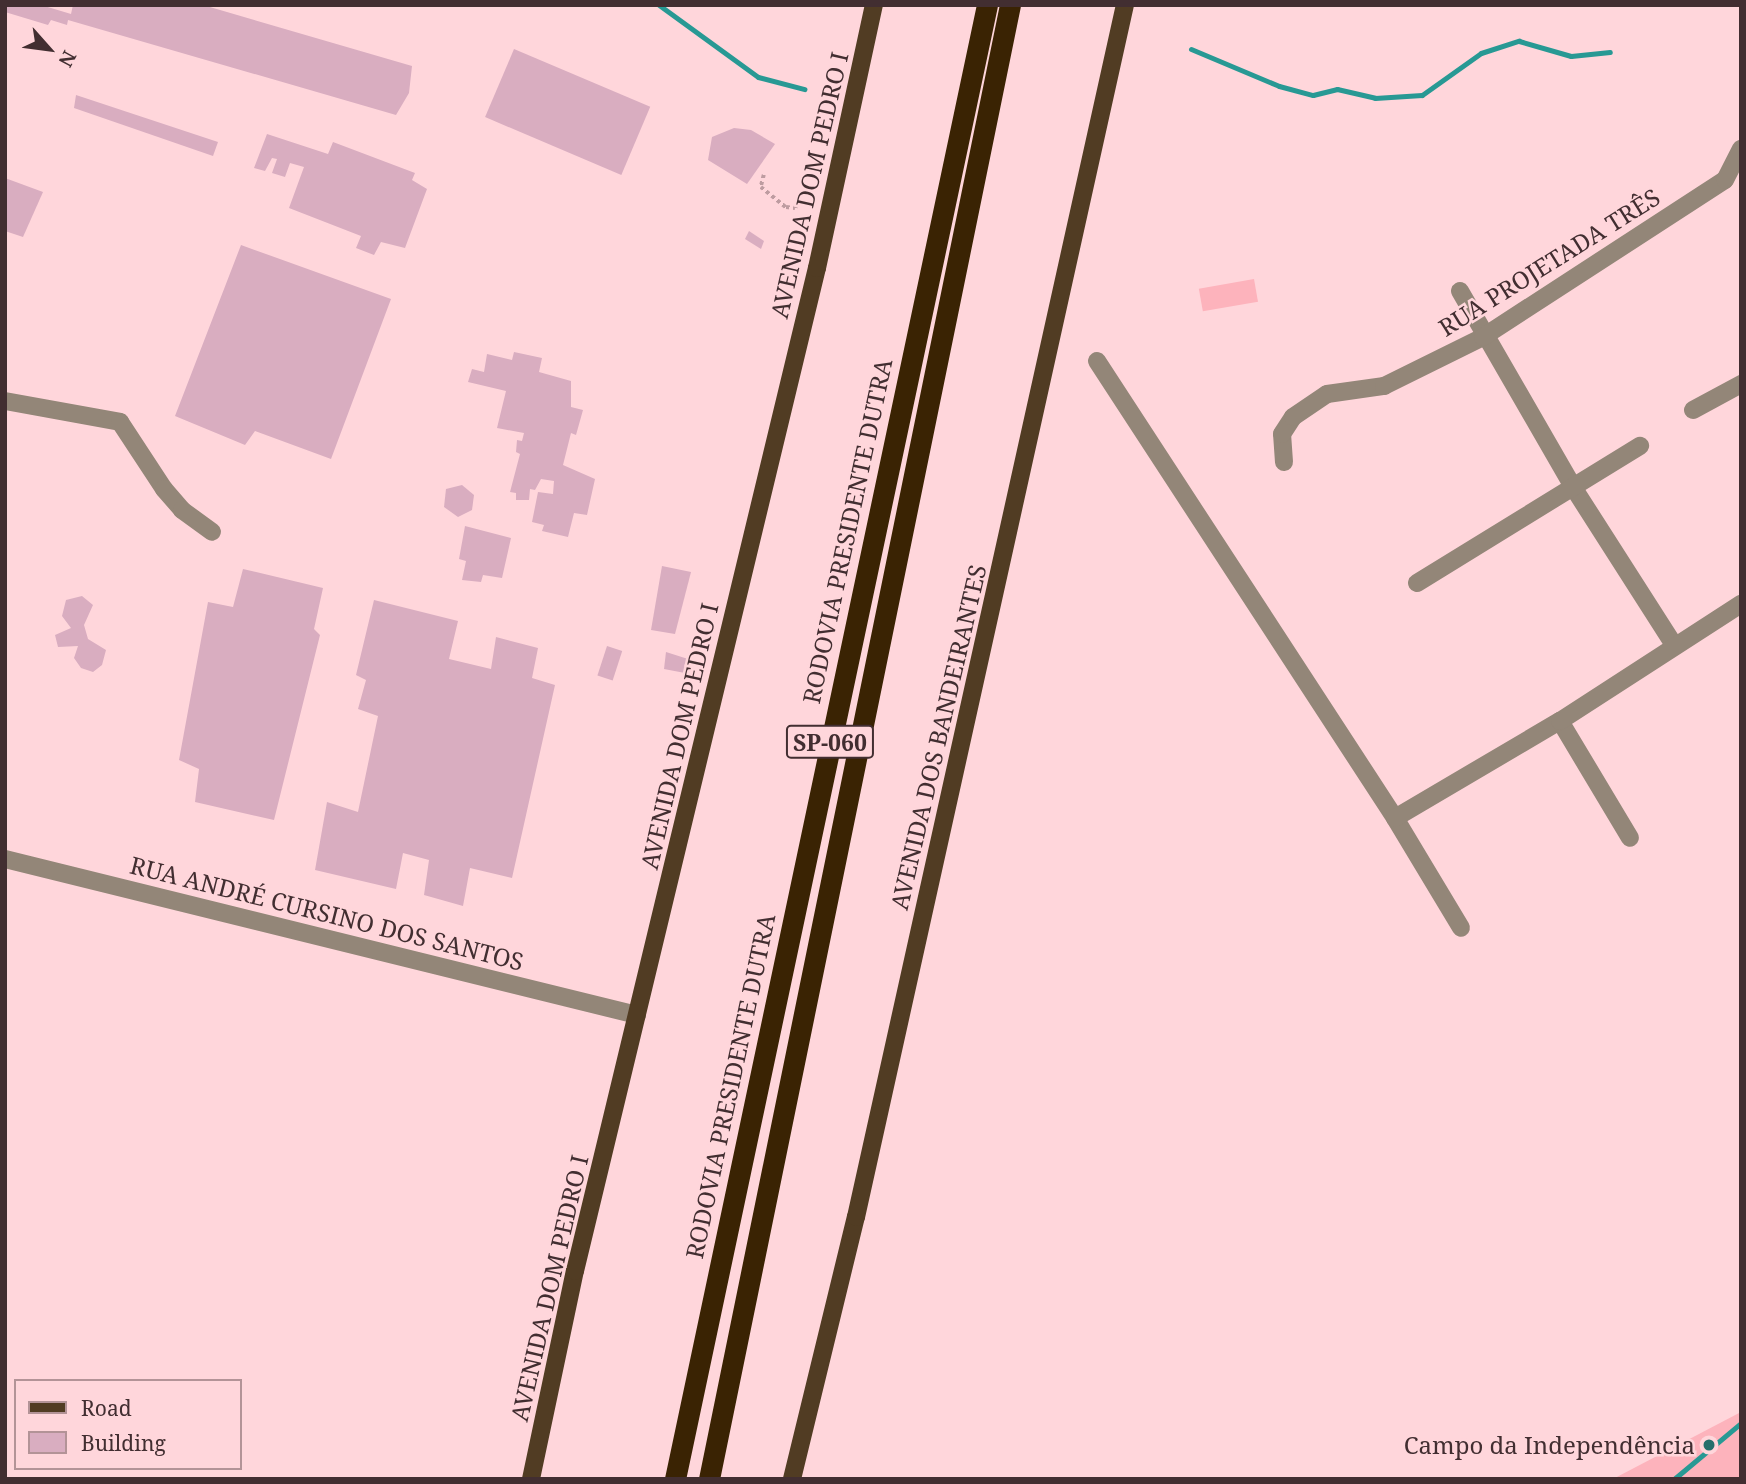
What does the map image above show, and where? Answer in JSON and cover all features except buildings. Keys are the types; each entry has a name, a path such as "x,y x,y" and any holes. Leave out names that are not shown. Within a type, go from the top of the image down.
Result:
{"highway":[{"name":"RODOVIA PRESIDENTE DUTRA","path":"675,1479 987,5"},
{"name":"RODOVIA PRESIDENTE DUTRA","path":"709,1479 1010,5"}],"main road":[{"name":"AVENIDA DOM PEDRO I","path":"531,1479 637,1015 817,268 874,5"},
{"name":"AVENIDA DOS BANDEIRANTES","path":"792,1479 856,1217 1125,5"}],"street":[{"name":"RUA PROJETADA TRÊS","path":"1284,462 1282,434 1286,424 1327,394 1384,386 1483,337 1725,180 1741,149"},
{"path":"1460,291 1483,337 1573,487 1674,645"},
{"path":"1097,361 1395,818 1461,928"},
{"path":"1693,410 1741,384"},
{"path":"5,401 120,422 164,489 182,510 212,532"},
{"path":"1418,583 1640,446"},
{"path":"1395,818 1560,720 1741,604"},
{"path":"1560,720 1630,838"},
{"name":"RUA ANDRÉ CURSINO DOS SANTOS","path":"5,859 637,1015"}],"path":[{"path":"764,175 761,187 786,207 795,208 799,199"}],"shaded area":[{"path":"1254,279 1258,302 1203,311 1199,289"},
{"name":"Campo da Independência","path":"1741,1412 1741,1479 1613,1479"}],"waterway":[{"path":"659,5 758,77 804,89"},
{"path":"1191,49 1279,86 1313,95 1337,89 1375,98 1422,95 1481,53 1519,41 1571,56 1610,52"},
{"path":"1674,1479 1741,1423"}],"place":[{"name":"Campo da Independência","path":"1709,1445"}]}
